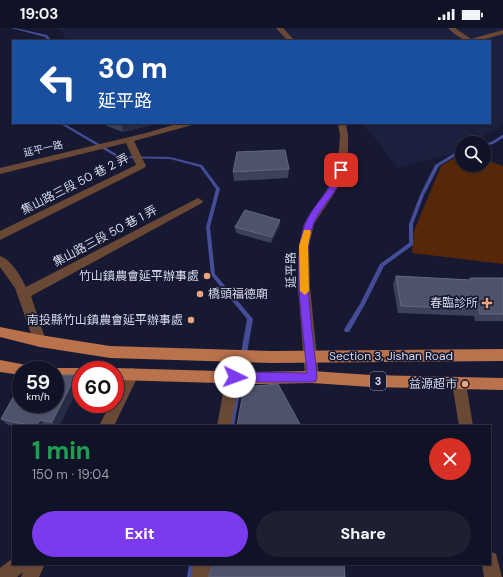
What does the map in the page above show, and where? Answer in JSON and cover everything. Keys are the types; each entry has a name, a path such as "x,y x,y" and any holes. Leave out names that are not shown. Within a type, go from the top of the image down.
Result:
{"main road":[{"name":"3","path":"0,332 40,341"},
{"name":"Section 3, Jishan Road","path":"40,341 110,352 238,357 503,355"},
{"path":"0,366 12,368"},
{"name":"3","path":"124,374 234,377"},
{"name":"Section 3, Jishan Road","path":"234,377 312,377 372,381 503,384"}],"street":[{"path":"278,28 291,40"},
{"path":"451,28 469,40"},
{"path":"474,40 503,32"},
{"path":"128,139 185,124"},
{"name":"延平路","path":"312,377 304,287 304,246 309,224 338,180 343,160 344,136 342,124"},
{"name":"延平一路","path":"0,171 128,139"},
{"name":"集山路三段 50 巷 2 弄","path":"0,236 141,166 128,139"},
{"name":"集山路三段 50 巷 1 弄","path":"24,294 198,201"},
{"path":"0,260 8,267 24,294 40,341"},
{"path":"106,425 132,374"},
{"path":"224,425 234,377"},
{"path":"459,382 466,425"},
{"path":"2,577 19,565"},
{"path":"30,577 36,565"},
{"path":"200,577 202,565"},
{"path":"491,565 493,577"}],"shaded area":[{"path":"54,28 503,28 503,124 484,136 455,136 455,153 398,168 364,124 491,124 491,40 66,40 61,30"},
{"path":"455,157 455,172 491,172 491,162 503,166 503,264 412,253 414,231 441,166"}],"building":[{"path":"285,150 289,169 233,172 237,152"},
{"path":"245,210 280,220 272,237 235,227"},
{"path":"396,276 471,280 470,278 503,278 503,314 480,314 479,309 401,306"},
{"path":"64,375 72,375 72,383 64,398"},
{"path":"278,384 300,425 237,425 244,387"},
{"path":"12,399 12,413 57,413 52,422 40,420 37,425 28,425 1,419"},
{"path":"212,565 344,565 345,577 209,577"}],"waterway":[{"path":"12,28 46,36 50,40"},
{"path":"63,124 119,157 170,158 201,166 218,189 208,227 213,275 250,319 231,425"},
{"path":"491,143 503,136"},
{"path":"347,330 362,305 382,265 411,244 411,224 422,195 437,165 455,154"},
{"path":"191,577 193,565"}],"slow traffic":[{"path":"305,291 304,246 307,232"}],"place":[{"name":"竹山鎮農會延平辦事處","path":"207,276"},
{"name":"橋頭福德廟","path":"200,294"},
{"name":"春臨診所","path":"487,303"},
{"name":"南投縣竹山鎮農會延平辦事處","path":"191,320"},
{"name":"益源超市","path":"465,384"}],"route":[{"path":"235,377 312,377 304,287 304,246 309,224 338,180 341,170"}]}
